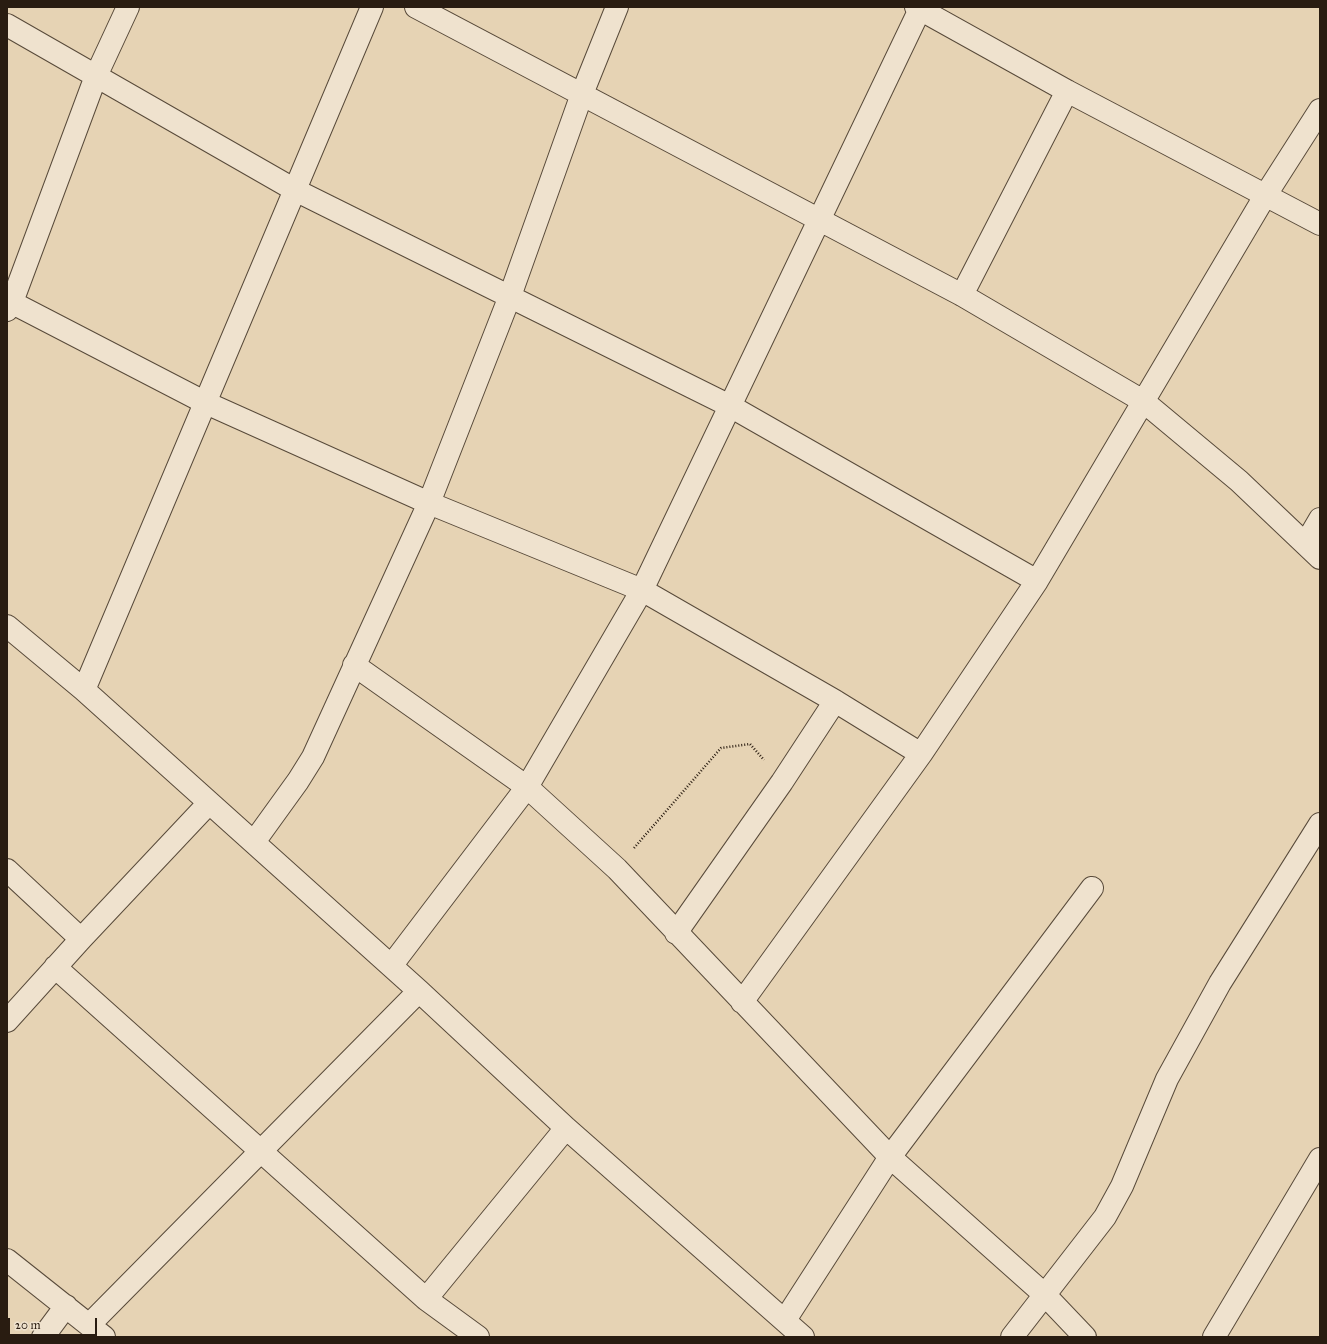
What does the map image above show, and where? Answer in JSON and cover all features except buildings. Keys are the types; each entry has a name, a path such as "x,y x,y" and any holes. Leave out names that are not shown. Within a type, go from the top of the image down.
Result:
{"street":[{"path":"128,7 96,76 9,304 204,402 429,503 642,590 835,701 921,754"},
{"path":"84,690 204,402 372,7"},
{"path":"416,7 962,295 1143,401 1239,481 1313,551"},
{"path":"254,842 298,781 313,757 429,503 510,296 582,94 616,7"},
{"path":"391,966 527,787 642,590 820,220 919,8 1067,91 1320,224"},
{"path":"7,25 295,190 730,406 1037,581"},
{"path":"962,295 1067,91"},
{"path":"742,1002 921,754 1037,581 1265,196 1320,110"},
{"path":"1313,551 1320,519"},
{"path":"7,626 84,690 419,991 566,1128 803,1337"},
{"path":"354,665 527,787 617,869 676,933 890,1157 1045,1295 1085,1337"},
{"path":"676,933 782,782 835,701"},
{"path":"7,1021 55,967 209,803"},
{"path":"1012,1337 1105,1217 1122,1186 1171,1072 1220,983 1320,824"},
{"path":"7,870 81,939"},
{"path":"785,1320 890,1157 1092,888"},
{"path":"55,967 426,1299 478,1337"},
{"path":"7,1260 97,1331 259,1151 419,991"},
{"path":"426,1299 566,1128"},
{"path":"1214,1337 1320,1160"},
{"path":"43,1337 66,1306"}],"path":[{"path":"617,869 721,748 750,744 782,782"}]}
